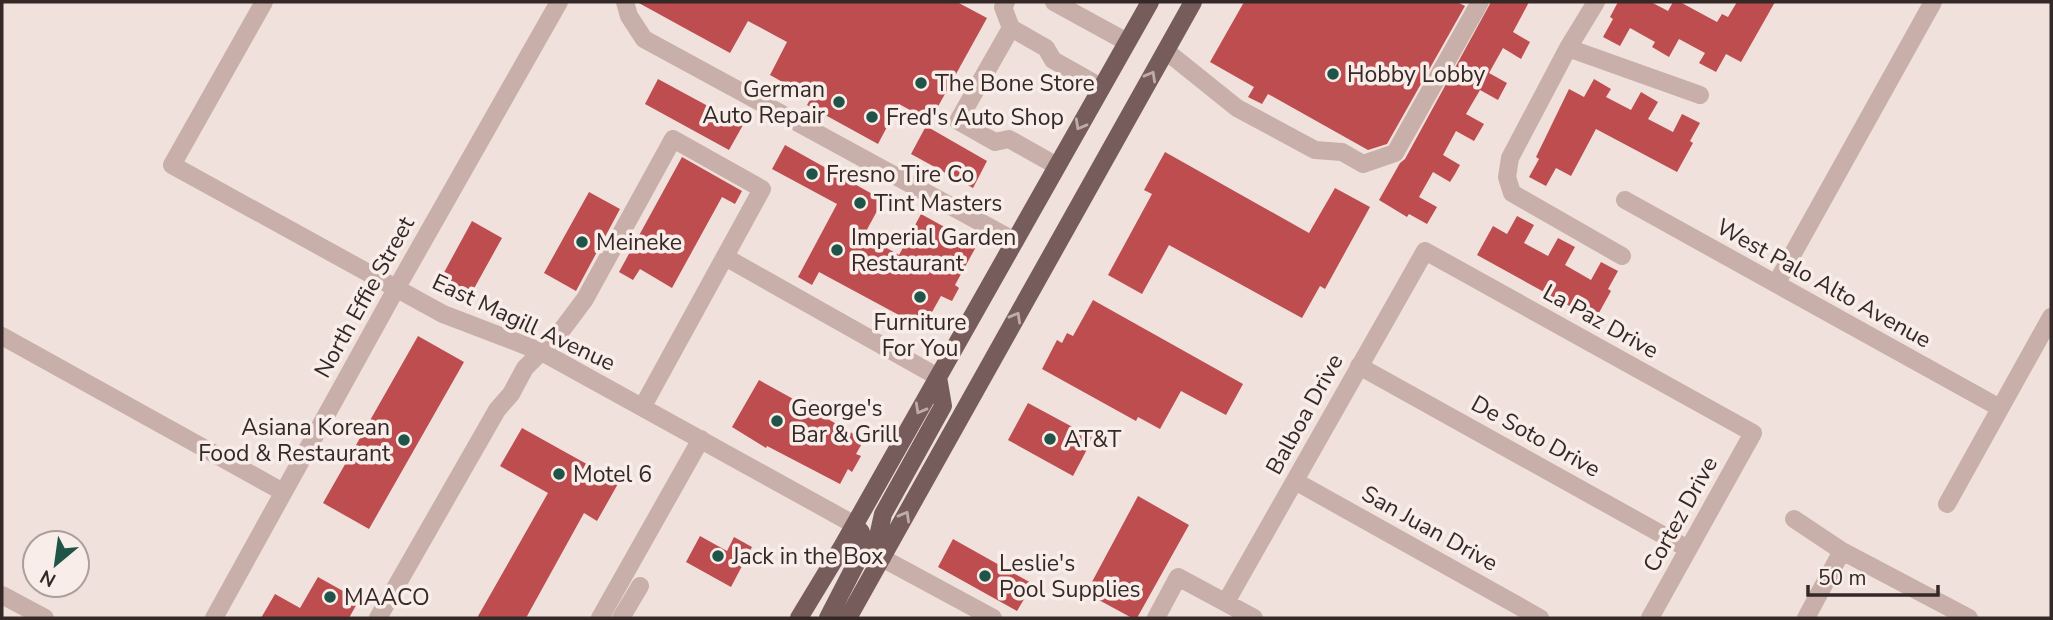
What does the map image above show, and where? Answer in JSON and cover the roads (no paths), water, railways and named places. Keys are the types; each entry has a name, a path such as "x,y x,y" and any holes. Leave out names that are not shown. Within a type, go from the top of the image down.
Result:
{"main road":[{"path":"799,618 855,525 1150,2"},
{"path":"848,618 1193,2"},
{"path":"882,558 877,541 883,514 943,406 938,377"},
{"path":"828,618 863,547 861,531 855,525"}],"street":[{"name":"East Magill Avenue","path":"264,2 172,165 443,314 542,352 855,525"},
{"name":"North Effie Street","path":"214,618 559,2"},
{"path":"625,2 629,16 644,39 1015,241"},
{"path":"1006,2 1003,7 1011,28 1046,48 1053,60 1101,87"},
{"path":"1054,2 1127,42"},
{"path":"1166,51 1237,108 1315,150 1342,152 1363,164 1395,153 1480,2"},
{"path":"1596,2 1568,48 1510,158 1507,177 1512,193 1622,256"},
{"path":"1776,285 1933,2"},
{"path":"1011,28 958,121 995,142 1009,139 1057,166"},
{"path":"1568,48 1700,95"},
{"path":"378,618 497,410 511,394 525,368 558,335 585,299 673,139 762,189 643,406"},
{"name":"West Palo Alto Avenue","path":"1625,200 2000,408"},
{"name":"Balboa Drive","path":"1226,602 1425,251"},
{"name":"La Paz Drive","path":"1425,251 1753,433"},
{"path":"725,257 938,377"},
{"path":"1947,504 2051,317"},
{"path":"2,336 283,492"},
{"name":"De Soto Drive","path":"1359,366 1688,549"},
{"name":"Cortez Drive","path":"1650,618 1753,433"},
{"path":"600,618 701,439"},
{"name":"San Juan Drive","path":"1295,481 1540,618"},
{"path":"1794,519 1842,551 1960,616"},
{"path":"1806,618 1842,551"},
{"path":"882,558 993,618"},
{"path":"1156,618 1178,577 1254,618"},
{"path":"621,618 640,586"},
{"path":"2,595 45,618"}],"place":[{"name":"Hobby Lobby","path":"1333,74"},
{"name":"The Bone Store","path":"921,83"},
{"name":"German Auto Repair","path":"839,102"},
{"name":"Fred's Auto Shop","path":"872,117"},
{"name":"Fresno Tire Co","path":"812,174"},
{"name":"Tint Masters","path":"860,203"},
{"name":"Meineke","path":"582,242"},
{"name":"Imperial Garden Restaurant","path":"837,250"},
{"name":"Furniture For You","path":"920,297"},
{"name":"George's Bar & Grill","path":"777,421"},
{"name":"AT&T","path":"1050,439"},
{"name":"Asiana Korean Food & Restaurant","path":"404,440"},
{"name":"Motel 6","path":"559,474"},
{"name":"Jack in the Box","path":"718,556"},
{"name":"Leslie's Pool Supplies","path":"985,576"},
{"name":"MAACO","path":"330,597"}]}
